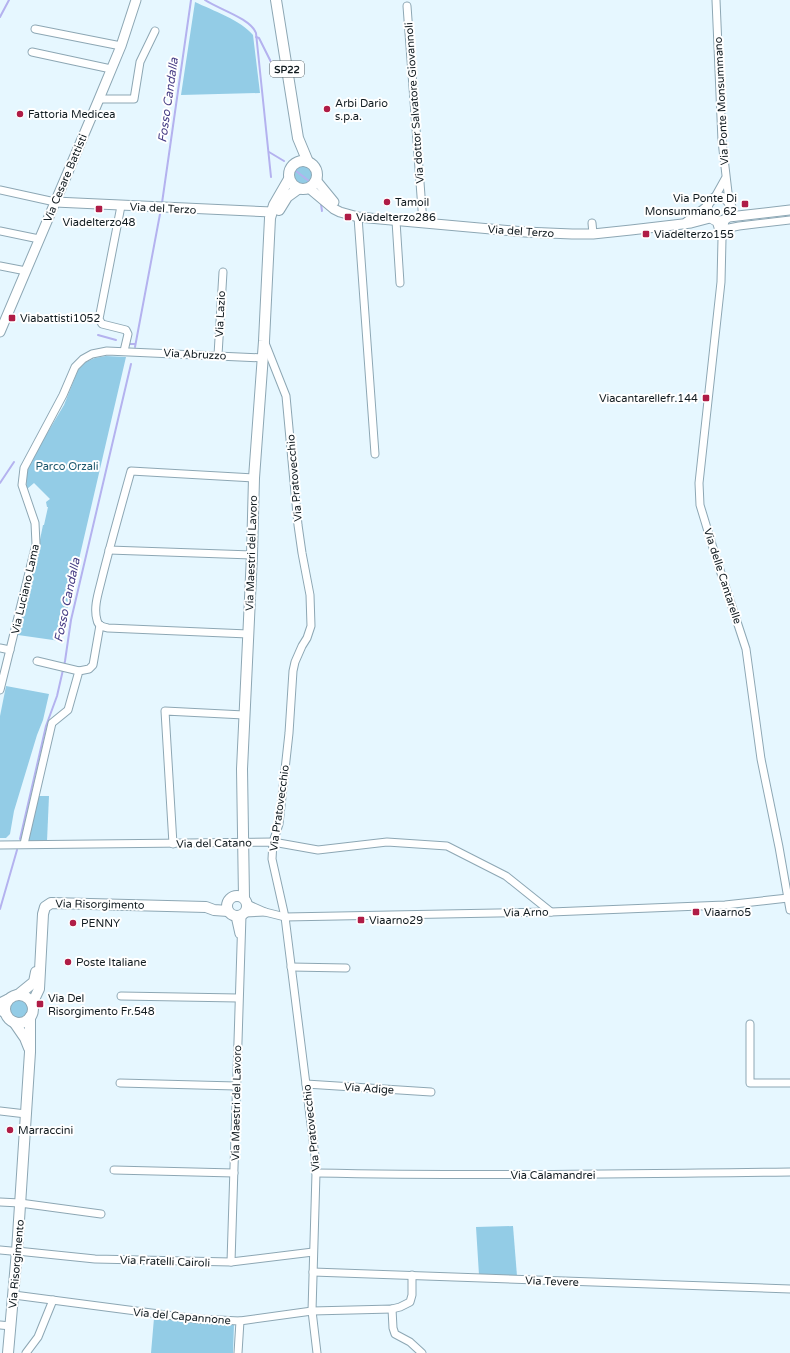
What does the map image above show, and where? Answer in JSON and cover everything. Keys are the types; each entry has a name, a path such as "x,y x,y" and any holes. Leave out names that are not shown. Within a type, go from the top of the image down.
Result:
{"main road":[{"name":"SP22","path":"276,0 298,138 297,162 290,169 289,179"},
{"name":"SP22","path":"298,138 308,162 312,164 317,171 316,180"},
{"path":"297,162 308,162"},
{"path":"289,179 292,185 298,189"},
{"path":"270,232 272,212 289,179"},
{"path":"270,232 279,208 287,197 298,189 309,188 316,180"},
{"name":"Via Maestri del Lavoro","path":"238,907 243,874 244,843 242,770 254,478 270,232"},
{"name":"Via Risorgimento","path":"8,1353 14,1295 14,1251 26,1114 30,1052 30,1017 32,1004 39,989 43,914 45,907 51,903 238,907"},
{"name":"Via Risorgimento","path":"30,1052 25,1038 14,1022 8,1019 3,1012 9,999 34,982 40,957"},
{"path":"9,999 26,997 32,1004"},
{"path":"14,1022 24,1022 30,1017"},
{"path":"11,1320 14,1251"}],"street":[{"name":"Via Cesare Battisti","path":"0,332 38,239 121,46 136,0"},
{"name":"Via Ponte Monsummano","path":"716,0 725,178 730,204"},
{"name":"Via dottor Salvatore Giovannoli","path":"407,6 423,223"},
{"path":"35,28 121,46"},
{"path":"99,99 134,99 140,62 155,31"},
{"path":"32,52 111,69"},
{"path":"684,224 707,207 710,201 715,197 725,178"},
{"path":"316,180 336,205 349,215"},
{"path":"309,188 334,209 349,215"},
{"path":"0,190 55,202"},
{"path":"715,197 721,197 730,204 757,217 790,220"},
{"name":"Via del Terzo","path":"55,202 272,212"},
{"path":"707,207 707,212 721,221 731,212 730,204"},
{"path":"121,206 99,320 100,323 104,325 126,330 128,334 126,351"},
{"path":"757,217 790,210"},
{"name":"Via del Terzo","path":"349,215 396,221 525,232 593,234 757,217"},
{"path":"358,217 375,454"},
{"path":"396,221 400,283"},
{"name":"Via delle Cantarelle","path":"721,221 721,282 699,483 700,505 746,649 761,759 790,910"},
{"path":"592,223 593,234"},
{"path":"0,231 38,239"},
{"path":"0,266 26,271"},
{"name":"Via Lazio","path":"218,355 223,272"},
{"name":"Via Pratovecchio","path":"264,341 286,396 298,526 310,595 311,626 307,638 295,662 293,671 289,733 279,824 273,842 272,860 285,917 315,1156 316,1173 312,1311 317,1353"},
{"name":"Via Abruzzo","path":"126,351 263,358"},
{"name":"Via Luciano Lama","path":"0,690 35,550 35,523 23,489 22,476 24,468 63,395 75,367 82,359 97,352 126,351"},
{"path":"248,634 108,628 100,625 96,619 96,608 109,550 131,471 254,478"},
{"path":"109,550 252,555"},
{"path":"37,661 77,670 89,669 93,665 100,625"},
{"path":"0,648 10,650"},
{"path":"24,844 52,723 68,710 77,670"},
{"path":"173,844 165,711 244,715"},
{"name":"Via del Catano","path":"0,845 273,842 318,850 387,842 447,846 506,876 551,912"},
{"name":"Via Arno","path":"238,907 285,917 551,912 725,905 788,898"},
{"name":"Via Maestri del Lavoro","path":"231,1262 238,998 241,944 238,907"},
{"path":"291,967 346,968"},
{"path":"121,996 238,998"},
{"path":"750,1024 750,1083 790,1083"},
{"path":"120,1083 236,1086"},
{"name":"Via Adige","path":"306,1084 431,1092"},
{"path":"0,1111 26,1114"},
{"path":"114,1170 234,1173"},
{"name":"Via Calamandrei","path":"316,1173 419,1175 790,1172"},
{"path":"0,1202 19,1207 101,1214"},
{"name":"Via Fratelli Cairoli","path":"0,1250 95,1258 231,1262 313,1252"},
{"name":"Via Tevere","path":"313,1272 790,1289"},
{"path":"412,1275 412,1295 410,1302 392,1309 393,1328 395,1334 410,1342 422,1353"},
{"name":"Via del Capannone","path":"14,1295 197,1319 240,1321 312,1311 392,1309"},
{"path":"26,1353 38,1337 53,1300"},
{"path":"0,1325 11,1320"},
{"path":"238,1353 240,1321"}],"green space":[{"path":"195,2 242,25 253,35 260,93 181,95"},
{"path":"303,166 310,169 313,176 310,183 303,186 296,183 293,176 296,169"},
{"name":"Parco Orzali","path":"106,356 126,357 60,641 18,635 48,507 46,502 50,499 34,483 27,489 26,478 29,465 64,405 78,370 86,362 95,358"},
{"path":"6,686 49,694 43,720 14,811 10,834 6,838 0,838 0,716"},
{"path":"38,796 49,796 47,841 28,841"},
{"path":"19,1000 23,1001 27,1005 27,1013 23,1017 19,1018 15,1017 11,1013 10,1009 11,1005 15,1001"},
{"path":"513,1226 517,1276 479,1275 476,1227"},
{"path":"154,1318 234,1324 233,1353 151,1353"}],"waterway":[{"path":"0,17 9,0"},
{"name":"Fosso Candalla","path":"162,203 191,0"},
{"path":"205,0 241,18 253,28 256,33 271,177"},
{"path":"256,37 259,38 274,68"},
{"path":"269,152 284,161"},
{"path":"296,171 309,181"},
{"path":"321,204 322,211"},
{"name":"Fosso Candalla","path":"135,347 160,214"},
{"path":"98,335 116,340"},
{"name":"Fosso Candalla","path":"130,344 135,344"},
{"name":"Fosso Candalla","path":"20,839 46,726 57,696 65,661 71,620 131,364"},
{"path":"0,483 14,462"},
{"name":"Fosso Candalla","path":"0,909 17,850"}],"place":[{"name":"Arbi Dario s.p.a.","path":"327,109"},
{"name":"Fattoria Medicea","path":"20,114"},
{"name":"Tamoil","path":"387,202"},
{"name":"Via Ponte Di Monsummano 62","path":"745,204"},
{"name":"Viadelterzo48","path":"99,209"},
{"name":"Viadelterzo286","path":"348,217"},
{"name":"Viadelterzo155","path":"646,234"},
{"name":"Viabattisti1052","path":"12,318"},
{"name":"Viacantarellefr.144","path":"706,398"},
{"name":"Viaarno5","path":"696,912"},
{"name":"Viaarno29","path":"361,920"},
{"name":"PENNY","path":"73,923"},
{"name":"Poste Italiane","path":"68,962"},
{"name":"Via Del Risorgimento Fr.548","path":"40,1004"},
{"name":"Marraccini","path":"10,1130"}]}
